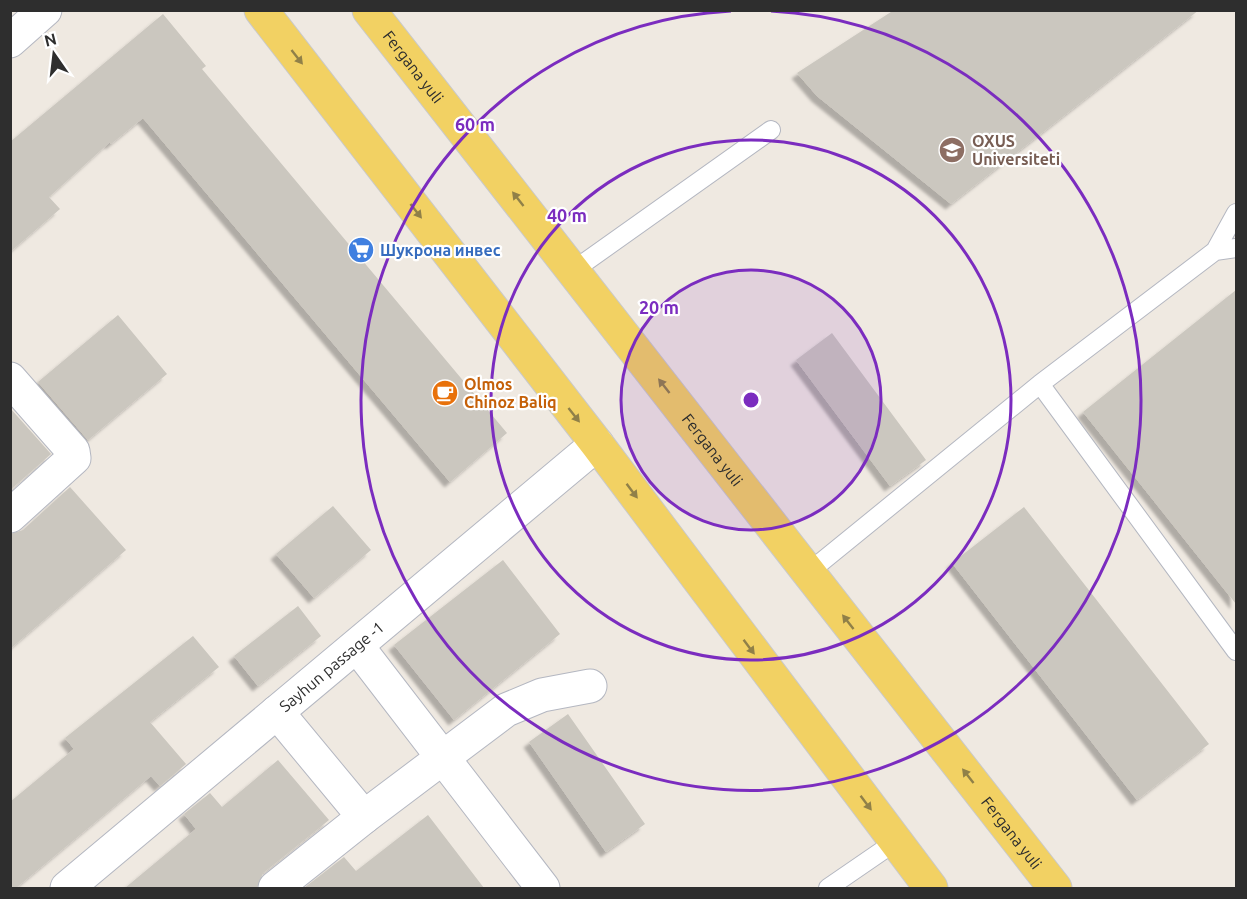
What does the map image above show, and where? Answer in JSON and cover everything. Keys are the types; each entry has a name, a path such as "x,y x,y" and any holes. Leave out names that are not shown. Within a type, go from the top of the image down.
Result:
{"main road":[{"path":"261,10 597,444 931,888"},
{"name":"Fergana yuli","path":"369,10 1055,888"}],"street":[{"path":"10,41 45,10"},
{"path":"10,379 73,451 74,458 10,516"},
{"name":"Sayhun passage -1","path":"67,888 597,444"},
{"path":"357,646 543,888"},
{"path":"275,888 364,817 506,710 542,695 590,686"},
{"path":"277,712 364,817"}],"lane":[{"path":"574,270 771,130"},
{"path":"809,572 1040,384 1215,251 1236,213"},
{"path":"1215,251 1236,249"},
{"path":"1040,384 1236,651"},
{"path":"828,888 895,842"}],"building":[{"name":"OXUS Universiteti","path":"894,10 1199,10 951,204 817,96 797,73"},
{"path":"163,14 206,66 202,69 507,433 450,482 143,118 111,144 110,142 49,197 60,209 10,252 10,142"},
{"path":"1236,290 1236,604 1083,412"},
{"path":"118,315 167,374 88,440 38,382"},
{"path":"832,333 926,460 890,486 796,360"},
{"path":"10,408 51,454 10,490"},
{"path":"70,487 126,550 10,649 10,534 23,530"},
{"path":"333,506 371,550 314,598 276,554"},
{"path":"1024,507 1209,744 1137,800 952,563"},
{"path":"503,560 560,634 454,720 394,645"},
{"path":"298,606 321,636 258,686 234,656"},
{"path":"193,636 219,667 150,722 186,764 160,786 151,776 16,888 10,888 10,802 74,749 65,738"},
{"path":"568,714 645,824 606,852 529,742"},
{"path":"278,760 329,820 263,873 257,888 125,888 196,829 184,814 210,793 222,807"},
{"path":"428,815 484,888 304,888 344,857 356,871"}],"place":[{"name":"OXUS Universiteti","path":"952,150"},
{"name":"Шукрона инвес","path":"361,250"},
{"name":"Olmos Chinoz Baliq","path":"445,393"}]}
